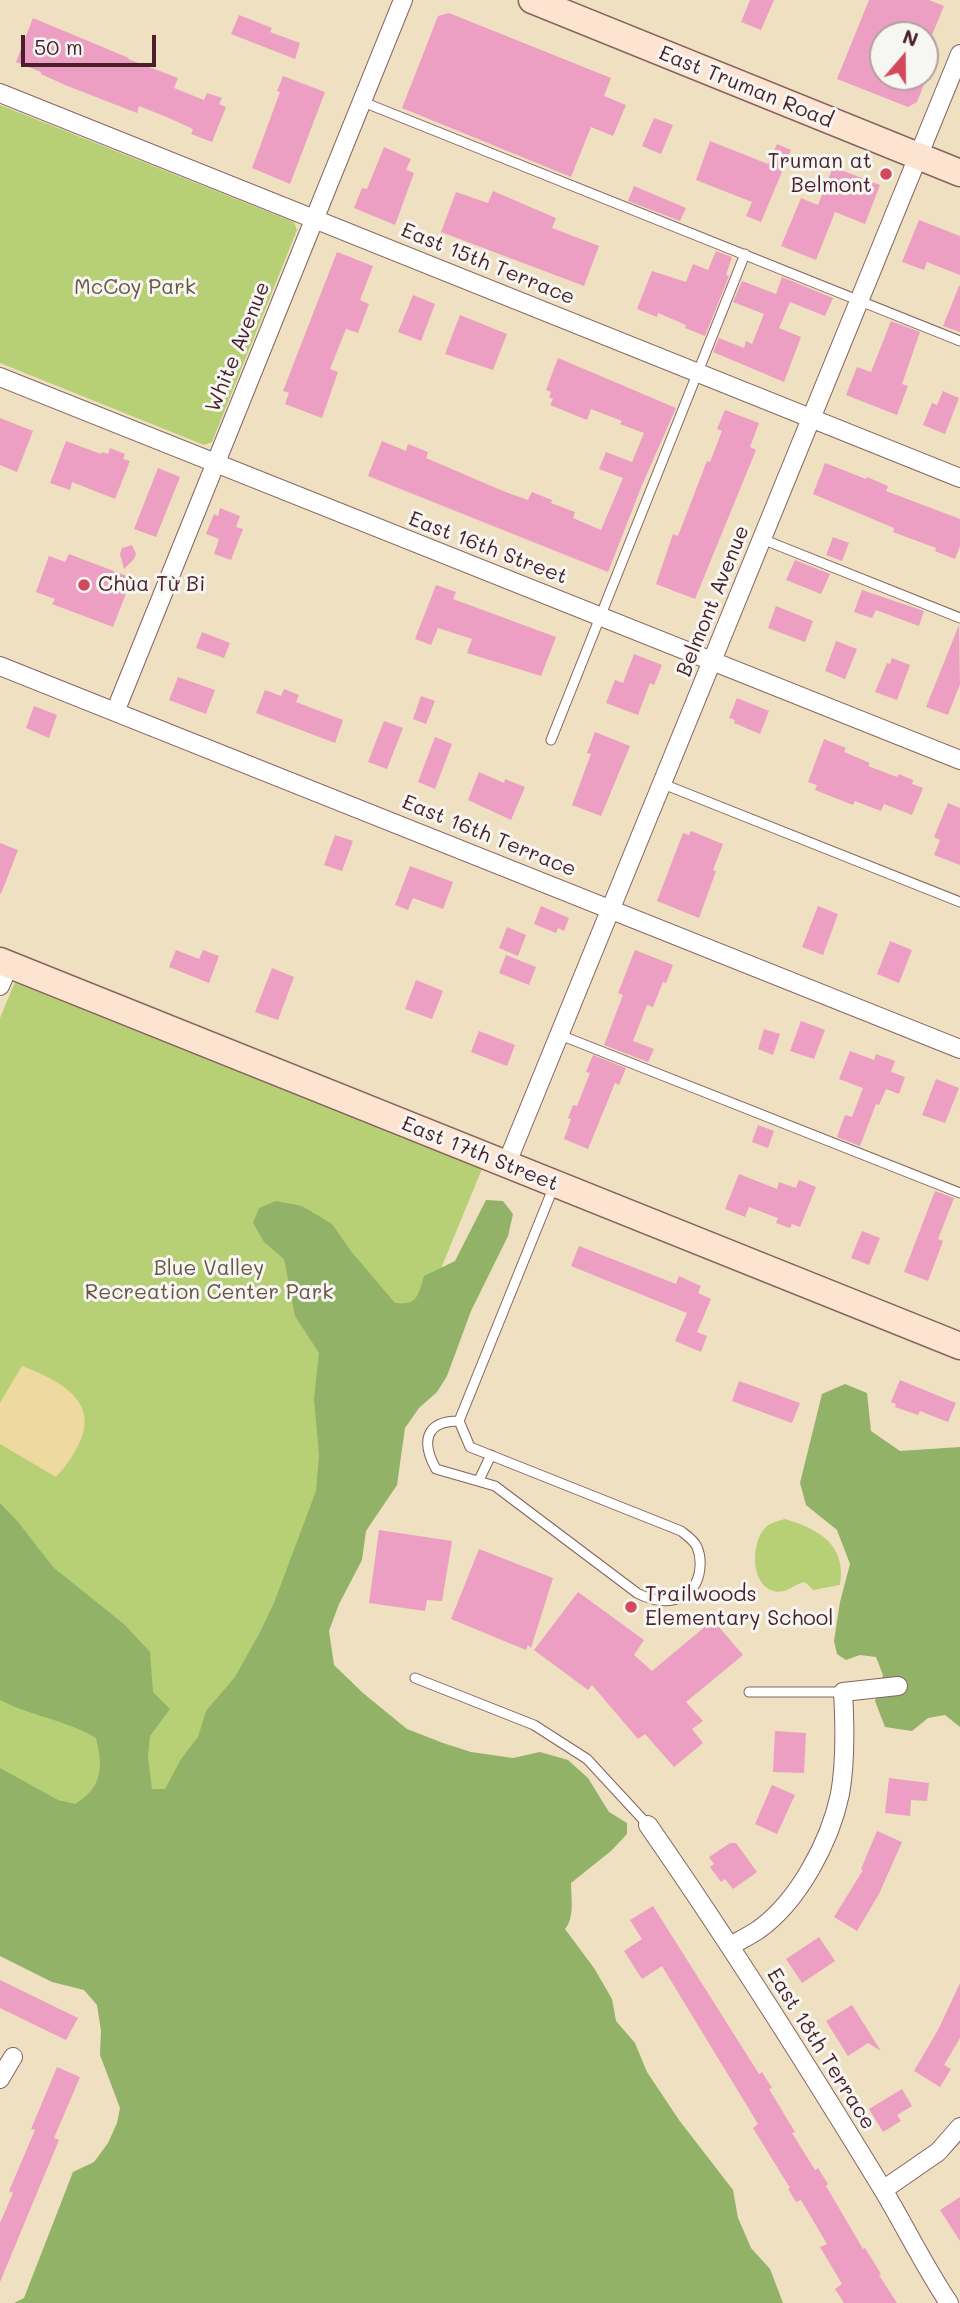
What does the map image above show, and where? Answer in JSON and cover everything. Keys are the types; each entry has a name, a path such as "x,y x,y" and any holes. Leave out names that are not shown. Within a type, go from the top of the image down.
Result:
{"street":[{"name":"White Avenue","path":"115,712 403,0"},
{"name":"East Truman Road","path":"531,0 960,173"},
{"name":"Belmont Avenue","path":"506,1165 960,54"},
{"name":"East 15th Terrace","path":"0,93 960,478"},
{"name":"East 16th Street","path":"0,377 960,760"},
{"name":"East 16th Terrace","path":"0,666 960,1049"},
{"name":"East 17th Street","path":"3,971 555,1184 960,1346"},
{"path":"730,1946 759,1929 781,1908 799,1887 816,1858 839,1795 845,1739 843,1692 898,1686"},
{"name":"East 18th Terrace","path":"648,1825 730,1946 883,2190 930,2276 949,2303"},
{"path":"0,2079 13,2057"},
{"path":"883,2190 938,2152 960,2127"}],"lane":[{"path":"363,102 960,341"},
{"path":"551,740 745,254"},
{"path":"762,539 960,618"},
{"path":"663,784 960,902"},
{"path":"559,1035 960,1193"},
{"path":"459,1421 443,1421 433,1428 427,1442 428,1455 436,1469 495,1486 649,1600 668,1601 687,1596 696,1583 701,1562 696,1544 681,1531 470,1447 459,1421 555,1184"},
{"path":"479,1480 491,1455"},
{"path":"415,1678 534,1724 587,1759 648,1825"},
{"path":"749,1692 843,1692"}],"green space":[{"name":"McCoy Park","path":"0,105 294,222 297,230 212,442 204,445 0,363"},
{"name":"Blue Valley Recreation Center Park","path":"21,980 484,1164 142,1996 0,1890 0,1018 14,984"},
{"path":"486,1200 503,1201 513,1214 508,1236 471,1311 447,1376 437,1392 419,1408 405,1428 397,1485 366,1531 362,1560 339,1604 329,1631 334,1665 407,1729 471,1752 513,1758 540,1752 568,1760 588,1778 609,1812 627,1823 627,1834 611,1851 571,1883 571,1913 565,1929 594,1968 612,1999 616,2021 635,2043 647,2072 679,2120 733,2190 738,2218 751,2248 770,2269 783,2303 14,2303 24,2298 73,2172 94,2162 108,2143 120,2108 100,2055 101,2031 97,2005 84,1990 52,1982 0,1956 0,1768 58,1800 75,1804 91,1791 96,1783 100,1758 96,1738 0,1700 0,1503 53,1567 125,1625 150,1652 153,1692 170,1709 150,1736 148,1757 152,1789 165,1789 181,1759 198,1737 206,1711 235,1677 259,1634 274,1603 316,1491 319,1455 314,1399 319,1353 295,1316 284,1259 264,1242 253,1223 259,1208 276,1201 302,1206 332,1224 350,1250 395,1303 408,1303 416,1298 424,1276 455,1261"},
{"path":"845,1384 867,1393 871,1431 900,1451 960,1447 960,1727 945,1715 928,1718 912,1731 885,1727 875,1701 883,1675 876,1657 860,1655 846,1660 837,1654 834,1641 850,1564 837,1530 806,1505 800,1483 822,1394"},
{"path":"785,1519 819,1534 835,1549 841,1571 840,1585 813,1590 805,1582 778,1592 760,1581 755,1553 760,1535 769,1525"}],"sand":[{"path":"22,1366 61,1385 74,1396 82,1409 85,1423 81,1439 72,1457 56,1477 0,1444 0,1403"}],"building":[{"path":"750,0 774,0 761,30 741,22"},
{"path":"869,0 929,0 944,6 938,21 869,21 869,91 921,91 917,102 908,107 837,79"},
{"path":"449,13 611,78 604,96 626,105 613,136 591,127 571,177 402,108 438,16"},
{"path":"239,15 272,28 270,32 300,43 295,59 231,34"},
{"path":"33,18 178,78 174,88 204,100 207,93 222,98 219,104 226,107 212,142 191,134 193,129 169,118 139,106 137,113 65,85 16,62"},
{"path":"283,76 325,92 290,184 252,168 280,92 277,91"},
{"path":"654,118 673,125 661,154 642,146"},
{"path":"710,141 768,164 777,144 791,150 761,222 746,216 752,202 696,180"},
{"path":"384,147 411,159 406,170 414,173 395,225 354,208 362,188 367,189"},
{"path":"833,167 880,185 865,224 835,212 816,260 781,246 801,198 818,205"},
{"path":"634,186 686,208 680,221 628,201"},
{"path":"493,191 556,218 552,228 599,246 584,286 441,232 456,192 488,203"},
{"path":"919,220 960,236 960,275 927,262 924,270 902,262"},
{"path":"716,251 732,257 726,275 729,276 705,336 658,313 657,317 637,309 652,271 686,282 693,264 708,270"},
{"path":"337,252 373,266 360,300 369,304 358,333 346,329 330,369 338,372 322,418 285,404 289,393 283,391"},
{"path":"782,277 833,298 825,316 790,302 779,328 801,337 784,382 713,352 719,338 744,348 746,341 752,344 764,314 733,302 742,281 776,294"},
{"path":"960,286 960,332 943,326"},
{"path":"413,295 435,304 421,341 398,332"},
{"path":"460,315 507,334 493,370 445,354"},
{"path":"891,321 920,332 902,384 908,386 897,415 846,395 857,367 871,372"},
{"path":"558,358 676,408 608,572 368,476 382,441 406,451 408,444 428,452 426,458 503,491 528,500 532,492 552,500 551,503 575,512 573,518 601,530 623,478 599,469 606,452 632,462 644,433 591,409 587,420 550,405 553,399 549,397 551,392 546,390"},
{"path":"943,391 959,398 945,434 923,425 932,403 937,405"},
{"path":"725,410 759,423 750,447 756,450 695,599 656,584 673,534 678,536 707,461 710,462 722,431 717,429"},
{"path":"0,418 33,431 17,472 0,465"},
{"path":"66,441 101,454 108,454 110,448 125,454 123,459 130,461 115,499 72,482 70,490 50,483"},
{"path":"825,463 866,479 867,477 888,486 886,491 960,519 960,546 955,559 935,551 936,548 893,532 894,528 813,494"},
{"path":"158,468 180,477 156,537 134,529"},
{"path":"220,508 240,516 236,527 243,529 231,560 214,554 219,539 206,534 214,514 218,516"},
{"path":"833,537 849,543 842,561 826,555"},
{"path":"132,545 136,554 124,569 120,554 122,548"},
{"name":"Chùa Từ Bi","path":"69,554 132,578 113,627 52,604 55,599 36,592 49,556 65,562"},
{"path":"795,560 830,574 821,594 786,580"},
{"path":"436,585 456,592 453,599 556,637 541,676 467,653 472,639 438,628 431,645 415,639"},
{"path":"862,590 924,611 919,626 876,610 872,618 854,612"},
{"path":"776,606 813,621 805,642 768,628"},
{"path":"959,625 960,684 948,715 926,707"},
{"path":"202,632 230,643 224,658 196,648"},
{"path":"836,641 857,649 845,679 825,671"},
{"path":"634,654 662,665 654,685 650,683 638,715 606,703 615,680 623,683"},
{"path":"892,658 910,665 897,700 875,692 887,663 890,664"},
{"path":"178,677 215,690 206,714 169,700"},
{"path":"284,689 299,695 296,702 343,720 335,743 256,713 265,690 281,696"},
{"path":"421,696 435,701 426,724 413,719"},
{"path":"737,698 769,711 760,734 734,723 735,720 729,718"},
{"path":"34,706 57,715 49,738 26,728"},
{"path":"384,721 403,728 387,769 368,762"},
{"path":"595,732 630,746 601,816 572,805 591,754 587,753"},
{"path":"435,737 452,744 435,789 418,782"},
{"path":"824,739 846,748 844,752 870,763 868,766 897,777 899,774 923,788 912,815 884,804 881,811 855,801 853,805 815,790 817,785 808,782"},
{"path":"479,772 504,783 505,779 525,787 511,820 468,800"},
{"path":"948,803 960,808 960,865 934,855 940,840 934,837"},
{"path":"691,831 723,844 699,918 657,901 683,833 689,835"},
{"path":"335,835 353,841 342,871 324,865"},
{"path":"0,843 18,850 1,894 0,893"},
{"path":"410,866 453,882 443,909 413,898 408,910 395,905"},
{"path":"541,906 569,918 564,931 558,928 556,933 534,924"},
{"path":"818,906 838,914 823,955 802,947"},
{"path":"507,927 526,935 518,956 499,948"},
{"path":"890,941 912,950 899,983 877,974"},
{"path":"176,950 199,959 203,950 219,956 209,983 169,967"},
{"path":"635,950 673,965 653,1007 647,1005 633,1041 654,1049 648,1062 604,1045 623,995 618,993"},
{"path":"506,955 536,967 529,985 499,973"},
{"path":"272,968 294,977 278,1020 255,1012"},
{"path":"416,980 443,991 432,1019 405,1009"},
{"path":"801,1021 825,1030 814,1059 790,1051"},
{"path":"764,1029 780,1034 773,1055 758,1049"},
{"path":"479,1031 515,1045 507,1066 471,1052"},
{"path":"850,1051 874,1060 876,1054 895,1061 891,1072 905,1077 899,1094 886,1089 879,1105 876,1104 860,1146 837,1137 845,1115 852,1117 863,1088 839,1079"},
{"path":"593,1055 626,1068 619,1085 615,1083 588,1149 564,1139 571,1119 568,1118 573,1105 577,1106 590,1073 586,1072"},
{"path":"936,1079 959,1088 945,1123 922,1115"},
{"path":"758,1125 774,1131 768,1148 752,1142"},
{"path":"739,1174 777,1189 779,1182 796,1188 799,1180 816,1187 800,1227 792,1224 790,1228 776,1223 778,1218 749,1207 745,1217 725,1209"},
{"path":"935,1191 954,1198 938,1239 943,1241 928,1281 904,1272"},
{"path":"862,1231 880,1238 869,1265 851,1258"},
{"path":"579,1246 676,1284 679,1276 701,1286 698,1293 711,1299 697,1332 707,1336 701,1352 675,1341 687,1313 571,1266"},
{"path":"900,1380 956,1403 948,1422 920,1411 918,1415 895,1407 896,1404 891,1402"},
{"path":"739,1381 800,1403 792,1423 732,1401"},
{"path":"379,1530 452,1541 442,1601 427,1600 425,1611 369,1603"},
{"path":"479,1549 553,1578 531,1648 528,1645 526,1650 451,1619"},
{"path":"578,1592 644,1640 634,1655 652,1671 713,1620 743,1655 686,1702 703,1721 692,1729 703,1743 674,1767 645,1734 638,1739 592,1685 588,1690 534,1650"},
{"path":"775,1731 806,1733 804,1773 773,1772"},
{"path":"889,1778 929,1783 927,1801 911,1800 910,1816 885,1813"},
{"path":"772,1785 795,1795 777,1834 755,1824"},
{"path":"877,1831 902,1842 879,1894 857,1931 834,1917 863,1870 861,1869"},
{"path":"730,1843 736,1843 757,1872 733,1889 725,1879 721,1882 710,1867 714,1864 709,1857"},
{"path":"653,1906 759,2074 762,2072 772,2088 769,2089 795,2132 792,2133 815,2170 818,2168 828,2184 826,2186 897,2303 844,2303 835,2289 842,2284 820,2247 827,2244 801,2200 796,2202 788,2189 790,2188 753,2128 758,2124 662,1966 642,1979 624,1951 642,1939 630,1920"},
{"path":"819,1937 835,1961 802,1983 786,1959"},
{"path":"0,1980 78,2018 66,2040 0,2008"},
{"path":"960,1983 960,2038 944,2065 951,2069 940,2087 914,2071 938,2030"},
{"path":"852,2005 881,2051 868,2043 848,2056 826,2021"},
{"path":"57,2067 80,2077 54,2138 59,2140 0,2282 0,2223 13,2193 9,2191 35,2130 31,2129"},
{"path":"902,2089 912,2106 897,2115 901,2121 883,2132 869,2109"},
{"path":"960,2197 960,2241 940,2210"}],"place":[{"name":"Truman at Belmont","path":"886,174"},
{"name":"Chùa Từ Bi","path":"84,585"},
{"name":"Trailwoods Elementary School","path":"631,1607"}]}
